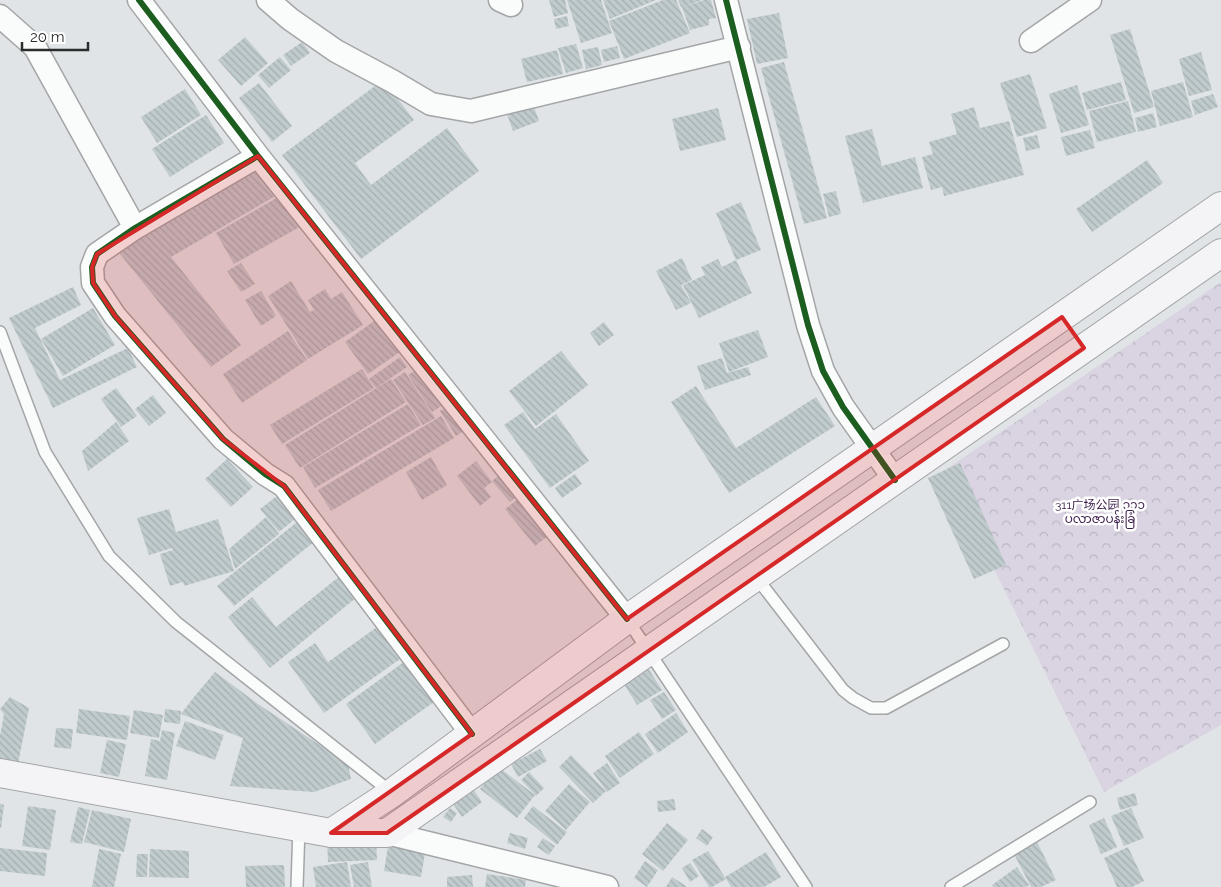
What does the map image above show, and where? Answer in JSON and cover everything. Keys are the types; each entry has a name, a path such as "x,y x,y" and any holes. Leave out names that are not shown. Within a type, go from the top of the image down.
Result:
{"main road":[{"path":"331,833 392,793 627,619 1221,206"},
{"path":"0,773 331,833 387,833 1221,253"},
{"path":"1062,316 1084,348"}],"street":[{"path":"139,0 258,156 627,619"},
{"path":"268,0 290,19 336,51 431,104 471,111 738,46"},
{"path":"726,0 808,326 820,362 843,407 895,480"},
{"path":"1031,42 1090,0"},
{"path":"0,16 35,48 135,228"},
{"path":"258,156 135,228 97,254 92,267 93,283 115,316 223,439 265,474 284,486 472,734"},
{"path":"387,833 607,887"}],"lane":[{"path":"0,332 46,452 109,556 176,622 392,793"},
{"path":"756,577 843,690 871,708 886,708 1004,644"},
{"path":"627,619 806,887"},
{"path":"951,887 1090,802"},
{"path":"297,887 299,827"}],"highlighted area":[{"path":"258,156 627,619 1062,317 1084,348 387,833 331,833 472,734 284,486 223,439 115,316 93,283 92,267 97,254"}],"green space":[{"name":"311广场公园 ၃၁၁ ပလာဇာပန်းခြံ","path":"1221,282 1221,725 1104,792 945,470"}],"building":[{"path":"549,0 565,0 568,13 554,17"},
{"path":"567,0 601,0 612,33 581,43"},
{"path":"603,0 656,0 610,19"},
{"path":"663,0 676,0 690,33 624,59 609,21"},
{"path":"678,0 701,0 686,6 704,0 711,0 716,18 709,19 709,25 690,30"},
{"path":"779,13 788,58 757,64 747,19"},
{"path":"567,16 569,26 556,29 554,19"},
{"path":"1130,29 1154,107 1134,113 1110,35"},
{"path":"245,37 268,63 241,86 218,60"},
{"path":"302,42 310,53 291,66 283,55"},
{"path":"576,44 583,68 566,73 558,48"},
{"path":"617,46 620,58 604,62 601,50"},
{"path":"598,47 602,65 586,69 582,50"},
{"path":"557,50 563,74 527,82 521,59"},
{"path":"1201,52 1212,90 1189,96 1179,59"},
{"path":"280,57 291,70 269,88 258,75"},
{"path":"784,62 827,218 804,224 761,68"},
{"path":"1030,74 1047,128 1017,137 1000,83"},
{"path":"383,80 414,120 355,163 371,185 447,128 479,171 361,259 282,155"},
{"path":"1121,82 1126,100 1087,110 1082,93"},
{"path":"1183,82 1193,117 1160,126 1151,91"},
{"path":"259,83 292,126 272,142 239,98"},
{"path":"1077,85 1089,125 1061,133 1049,94"},
{"path":"185,89 201,115 157,143 141,117"},
{"path":"1213,94 1218,107 1195,115 1191,101"},
{"path":"1128,101 1136,132 1097,142 1089,111"},
{"path":"533,104 539,121 513,131 507,114"},
{"path":"974,107 980,128 1009,121 1024,175 944,196 942,187 931,190 922,157 933,154 929,142 957,134 951,114"},
{"path":"718,108 726,140 680,151 672,119"},
{"path":"1153,113 1157,127 1138,132 1135,118"},
{"path":"206,115 224,143 170,177 152,149"},
{"path":"872,129 882,166 915,157 923,188 863,203 845,136"},
{"path":"1090,130 1095,148 1066,156 1061,137"},
{"path":"1037,135 1040,148 1026,151 1023,138"},
{"path":"1147,160 1163,183 1092,232 1076,209"},
{"path":"260,163 282,192 171,257 241,345 211,367 116,249"},
{"path":"836,191 841,214 829,217 823,194"},
{"path":"285,193 303,225 234,264 216,233"},
{"path":"741,202 761,250 736,260 716,213"},
{"path":"682,258 692,280 681,285 691,303 676,310 656,271"},
{"path":"718,259 722,267 736,260 752,293 699,318 683,285 705,275 701,267"},
{"path":"241,263 255,284 241,292 227,271"},
{"path":"291,281 310,312 314,310 308,300 325,289 331,299 342,292 363,325 308,359 268,296"},
{"path":"73,287 81,305 35,328 60,380 128,348 137,367 53,408 9,318"},
{"path":"261,291 276,316 261,326 245,300"},
{"path":"93,308 115,345 63,376 41,339"},
{"path":"381,316 404,349 368,374 345,342"},
{"path":"604,322 614,335 599,346 590,333"},
{"path":"758,330 768,357 729,372 719,343"},
{"path":"288,331 307,360 242,403 223,374"},
{"path":"561,351 588,385 536,426 509,391"},
{"path":"400,357 407,367 376,388 369,379"},
{"path":"722,358 727,373 748,367 751,375 705,390 697,366"},
{"path":"420,368 443,405 432,412 408,375"},
{"path":"362,369 374,388 282,444 270,425"},
{"path":"405,372 435,418 423,425 393,380"},
{"path":"391,379 406,402 300,468 285,445"},
{"path":"696,386 736,448 816,397 835,426 729,493 671,402"},
{"path":"116,388 137,416 121,427 101,399"},
{"path":"153,395 166,413 149,426 135,409"},
{"path":"408,404 421,425 315,488 303,467"},
{"path":"452,404 467,429 456,436 440,411"},
{"path":"523,412 535,429 556,414 589,461 550,488 504,425"},
{"path":"441,416 454,438 331,511 318,490"},
{"path":"116,422 129,441 88,471 82,451"},
{"path":"431,457 447,485 422,500 406,472"},
{"path":"227,459 253,487 231,507 205,479"},
{"path":"476,461 492,482 484,488 491,497 480,506 457,476"},
{"path":"960,463 1006,565 974,579 928,478"},
{"path":"504,471 522,492 510,502 492,481"},
{"path":"575,474 582,484 562,498 555,488"},
{"path":"281,493 300,515 279,532 260,509"},
{"path":"522,496 552,533 535,546 505,509"},
{"path":"169,509 176,532 218,519 234,571 184,586 183,582 170,586 160,554 173,550 172,548 149,555 137,518"},
{"path":"266,517 279,534 235,569 229,549"},
{"path":"302,518 319,538 234,606 217,586"},
{"path":"345,572 362,593 270,668 228,617 252,597 276,627"},
{"path":"384,622 407,654 324,713 288,662 315,643 328,662"},
{"path":"412,656 441,697 375,744 346,704"},
{"path":"648,668 662,690 637,705 624,684"},
{"path":"215,672 258,704 348,764 351,779 314,792 230,786 243,738 181,714"},
{"path":"664,692 676,710 662,719 650,700"},
{"path":"10,697 29,708 17,769 0,765 0,736 4,714 0,709"},
{"path":"79,709 130,716 127,740 76,733"},
{"path":"165,709 181,711 180,724 164,722"},
{"path":"134,710 163,715 159,738 130,733"},
{"path":"676,713 688,732 658,753 645,734"},
{"path":"185,721 224,735 215,760 176,746"},
{"path":"56,728 73,729 71,749 54,747"},
{"path":"162,730 175,733 167,780 145,776 151,739 160,741"},
{"path":"639,732 654,754 620,778 605,756"},
{"path":"107,740 126,744 119,777 100,773"},
{"path":"540,749 547,761 518,777 511,764"},
{"path":"571,755 606,791 593,803 559,767"},
{"path":"607,763 620,783 607,792 593,773"},
{"path":"498,767 535,795 517,818 480,789"},
{"path":"529,772 544,788 536,796 521,780"},
{"path":"569,784 590,802 566,830 545,811"},
{"path":"473,789 482,802 462,817 453,804"},
{"path":"1135,793 1138,805 1120,810 1117,798"},
{"path":"674,799 676,810 658,812 657,801"},
{"path":"0,804 4,805 1,828 0,828"},
{"path":"28,806 56,810 50,850 22,846"},
{"path":"533,806 567,832 557,845 524,818"},
{"path":"78,807 90,810 82,844 70,842"},
{"path":"450,808 457,813 451,822 443,817"},
{"path":"1131,808 1144,838 1124,846 1111,816"},
{"path":"92,810 131,819 124,852 84,842"},
{"path":"1104,818 1117,847 1101,854 1089,825"},
{"path":"667,823 688,840 663,871 642,854"},
{"path":"702,829 713,837 707,846 696,838"},
{"path":"510,833 528,838 525,849 507,843"},
{"path":"376,838 377,860 328,862 327,840"},
{"path":"543,838 555,846 549,855 537,847"},
{"path":"1036,840 1056,880 1041,887 1031,887 1013,852"},
{"path":"388,846 425,853 421,877 384,871"},
{"path":"1128,847 1144,881 1132,887 1117,887 1104,858"},
{"path":"0,848 47,853 45,876 0,871"},
{"path":"99,849 121,854 114,887 92,887"},
{"path":"150,849 189,851 189,878 149,877"},
{"path":"708,851 726,879 712,887 709,887 692,860"},
{"path":"766,852 781,877 764,887 731,887 725,877"},
{"path":"137,854 148,854 147,877 136,877"},
{"path":"645,861 658,870 647,887 634,878"},
{"path":"347,862 351,887 316,887 313,867"},
{"path":"368,862 372,887 354,887 350,865"},
{"path":"690,863 699,876 690,882 682,868"},
{"path":"284,865 285,887 246,887 245,866"},
{"path":"1017,867 1029,885 1026,887 993,887 992,885"},
{"path":"487,874 526,880 525,887 485,887"},
{"path":"472,875 473,887 447,887 447,877"},
{"path":"672,877 686,886 686,887 666,887"}],"cycle path":[{"path":"139,0 258,156 627,619"},
{"path":"726,0 808,325 823,371 843,407 895,480"},
{"path":"258,156 135,228 97,254 92,267 93,283 115,316 223,439 265,474 284,486 472,734"}]}
